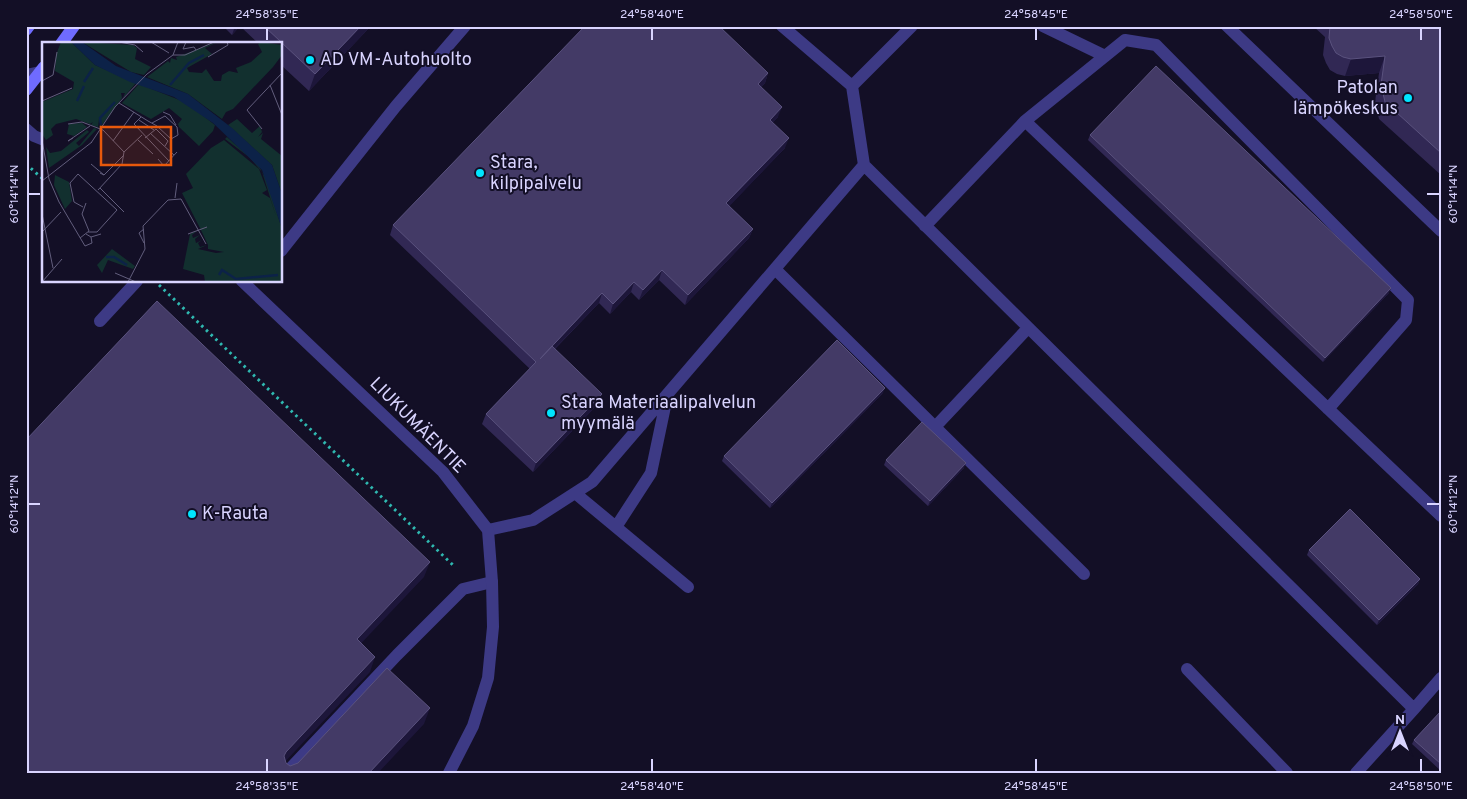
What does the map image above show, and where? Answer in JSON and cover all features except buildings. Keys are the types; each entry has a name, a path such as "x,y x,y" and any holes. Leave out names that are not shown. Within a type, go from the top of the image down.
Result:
{"main road":[{"path":"26,30 29,26"},
{"path":"62,42 74,26"},
{"path":"26,90 42,72"}],"street":[{"path":"282,250 396,106 465,26"},
{"path":"782,26 852,86 864,165 1414,709"},
{"path":"852,86 912,26"},
{"path":"1044,26 1105,56"},
{"path":"1228,26 1441,231"},
{"path":"925,226 1026,121 1125,40 1156,45 1408,300 1406,320 1328,409"},
{"path":"26,75 42,72"},
{"path":"1026,121 1441,516"},
{"path":"26,129 34,136 42,139"},
{"path":"449,773 473,726 488,678 493,627 488,530 533,520 592,482 864,165"},
{"path":"775,269 1084,574"},
{"path":"100,321 136,282"},
{"name":"LIUKUMÄENTIE","path":"248,283 443,472 488,530"},
{"path":"936,427 1028,328"},
{"path":"616,527 650,473 667,394"},
{"path":"575,493 688,588"},
{"path":"286,773 397,655 463,589 492,582"},
{"path":"1187,669 1287,773"},
{"path":"1356,773 1441,678"}],"path":[{"path":"26,164 42,178"},
{"path":"156,282 453,566 492,582"}],"place":[{"name":"AD VM-Autohuolto","path":"310,60"},
{"name":"Patolan lämpökeskus","path":"1408,98"},
{"name":"Stara, kilpipalvelu","path":"480,173"},
{"name":"Stara Materiaalipalvelun myymälä","path":"551,413"},
{"name":"K-Rauta","path":"192,514"}]}
